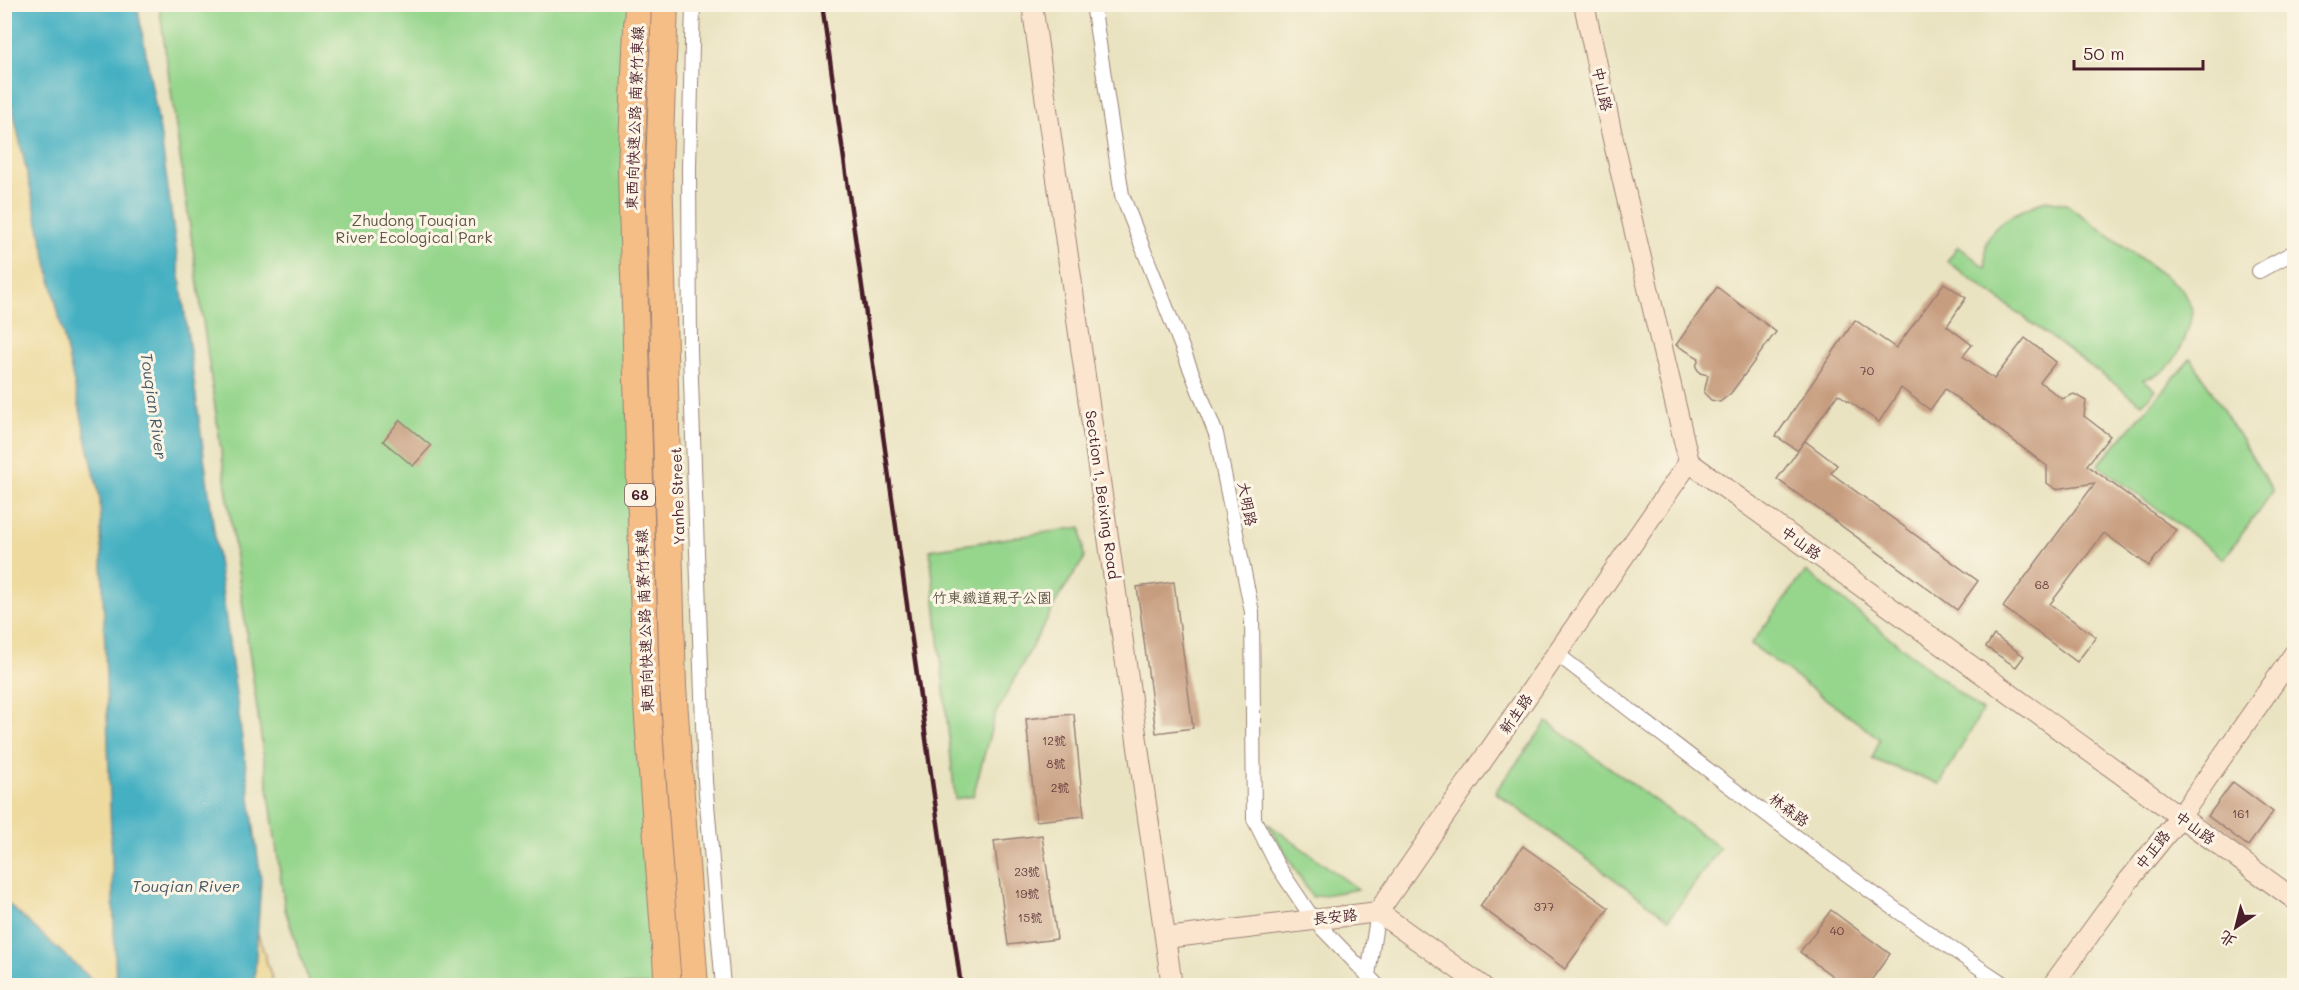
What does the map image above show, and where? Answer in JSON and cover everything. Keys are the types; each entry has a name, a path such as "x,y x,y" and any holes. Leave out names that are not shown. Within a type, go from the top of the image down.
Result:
{"highway":[{"name":"東西向快速公路 南寮竹東線","path":"638,4 631,170 646,691 668,986"},
{"name":"東西向快速公路 南寮竹東線","path":"665,4 658,167 673,687 695,986"}],"street":[{"name":"Yanhe Street","path":"693,4 689,167 690,363 705,781 723,986"},
{"name":"Section 1, Beixing Road","path":"1032,4 1172,986"},
{"name":"大明路","path":"1093,4 1122,195 1216,434 1250,604 1254,819 1277,865 1313,920 1378,986"},
{"name":"中山路","path":"1584,4 1612,135 1689,462 2295,899"},
{"path":"2259,271 2295,252"},
{"name":"新生路","path":"1368,975 1378,912 1689,462"},
{"name":"林森路","path":"1557,654 1819,854 2007,986"},
{"name":"中正路","path":"2052,986 2129,880 2180,817 2295,654"},
{"name":"長安路","path":"1166,938 1378,912 1482,986"}],"green space":[{"name":"Zhudong Touqian River Ecological Park","path":"159,5 635,5 663,842 675,985 310,985 285,909"},
{"path":"2046,200 2066,204 2181,288 2193,311 2177,355 2165,370 2143,379 2156,390 2142,404 1947,261 1958,246 1986,268 1986,244 1995,228 2011,216"},
{"path":"2191,358 2273,491 2224,559 2098,465"},
{"name":"竹東鐵道親子公園","path":"1081,527 1084,559 1060,595 995,715 973,796 955,799 930,550"},
{"path":"1806,571 1982,711 1940,784 1872,759 1880,739 1751,644"},
{"path":"1547,722 1720,848 1669,919 1495,792"},
{"path":"1267,823 1358,889 1312,897"}],"sand":[{"name":"Touqian River","path":"5,5 137,5 243,886 274,985 5,986"}],"water":[{"name":"Touqian River","path":"4,5 137,5 161,137 261,880 254,985 116,985 100,499 5,75"},
{"path":"5,901 98,985 5,985"}],"building":[{"path":"1944,283 1966,298 1947,326 1972,345 1963,356 1994,379 2025,338 2056,362 2040,382 2062,399 2074,394 2086,401 2084,416 2110,436 2087,465 2176,530 2149,566 2104,533 2050,604 2096,637 2077,662 2003,607 2095,483 2056,489 2047,483 2047,466 1945,389 1930,410 1901,388 1879,422 1838,394 1798,450 1805,441 1837,465 1831,473 1978,581 1957,610 1777,479 1798,451 1776,436 1855,320 1896,348"},
{"path":"1717,287 1776,332 1731,393 1720,402 1711,400 1704,393 1708,375 1700,373 1696,367 1699,358 1676,345"},
{"path":"400,420 431,446 413,466 383,441"},
{"path":"1174,582 1193,728 1156,733 1137,587"},
{"path":"1994,635 2024,656 2016,667 1986,647"},
{"path":"1074,714 1084,816 1036,821 1026,719"},
{"path":"2233,782 2273,812 2248,846 2208,816"},
{"path":"1042,835 1057,939 1008,945 994,841"},
{"path":"1523,846 1609,908 1565,969 1480,906"},
{"path":"1831,910 1890,954 1867,986 1846,986 1800,952"}],"railway":[{"path":"822,4 961,986"}]}
